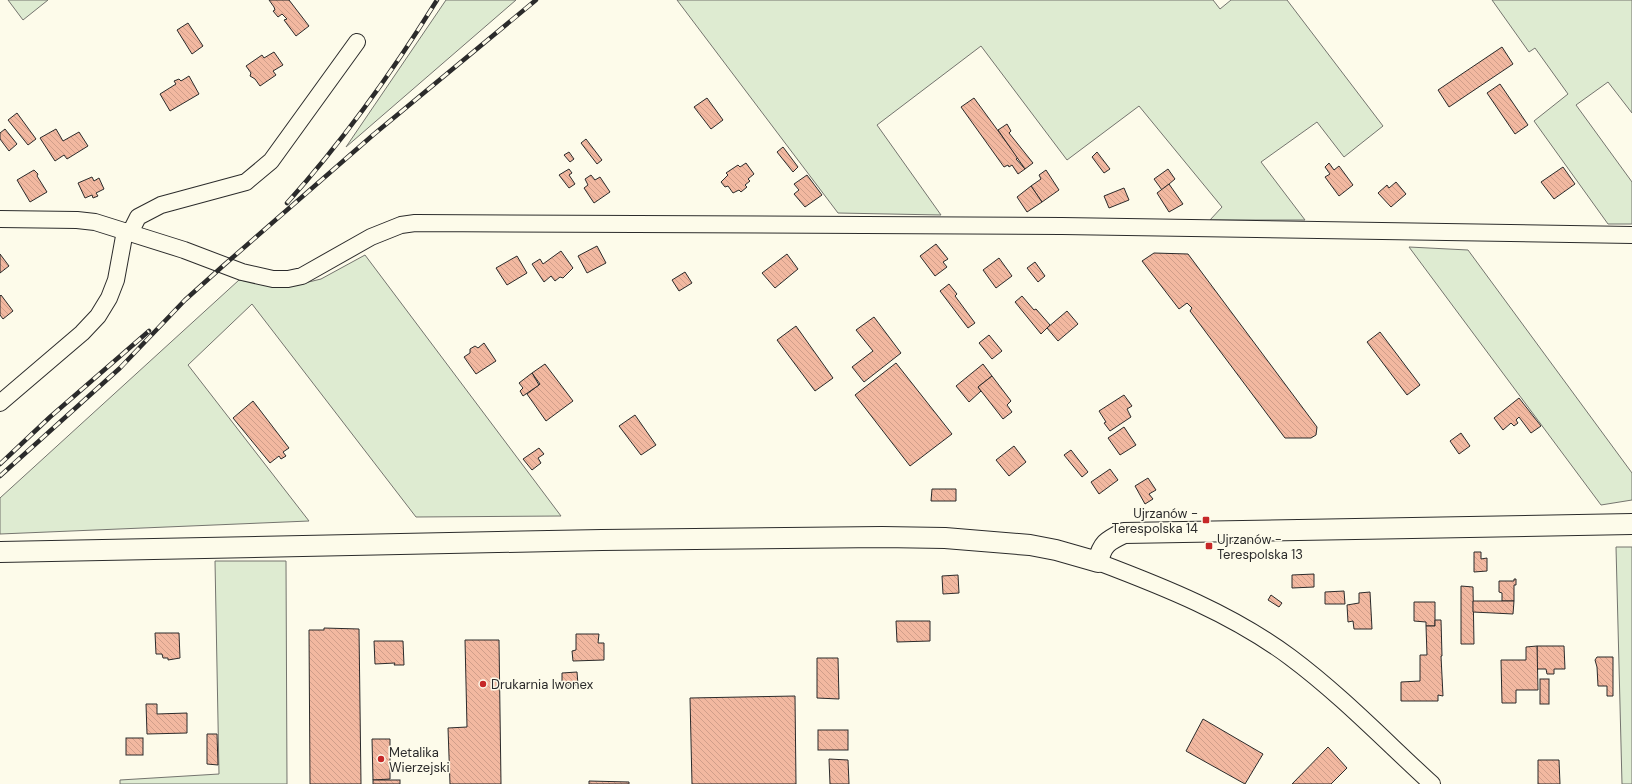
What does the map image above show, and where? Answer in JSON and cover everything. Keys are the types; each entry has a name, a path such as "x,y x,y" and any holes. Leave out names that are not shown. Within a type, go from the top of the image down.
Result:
{"main road":[{"path":"0,552 595,540 882,537 944,538 1030,545 1056,550 1098,562 1105,544 1112,538 1124,533 1632,524"}],"street":[{"path":"0,403 82,333 98,316 116,280 128,232 138,217 161,205 246,182 271,161 357,42"},
{"path":"0,219 83,220 95,222 184,250 242,272 273,279 288,279 302,276 371,237 401,225 415,224 1054,226 1632,235"},
{"path":"1098,562 1178,594 1241,625 1265,640 1290,657 1344,702 1432,784"}],"green space":[{"path":"8,0 48,0 23,20"},
{"path":"446,0 516,0 346,147"},
{"path":"677,0 1213,0 1220,9 1231,0 1287,0 1383,126 1344,157 1317,122 1261,162 1305,220 1210,220 1222,207 1139,106 1067,160 981,46 877,125 941,215 838,213"},
{"path":"1492,0 1632,0 1632,113 1608,82 1576,105 1632,182 1632,224 1608,224 1534,121 1568,94 1535,48 1529,52"},
{"path":"1409,247 1468,250 1632,473 1632,500 1601,505"},
{"path":"365,255 561,516 416,517 252,304 188,365 309,521 0,534 0,498 239,280 288,287 321,279"},
{"path":"1616,547 1632,547 1632,784 1622,784"},
{"path":"215,561 286,561 287,784 120,784 120,780 219,774"}],"building":[{"path":"269,0 289,0 309,26 296,36 284,20 287,19 282,14 278,17 273,11 275,10 274,7"},
{"path":"188,23 203,46 192,54 177,30"},
{"path":"1502,47 1513,64 1449,107 1438,90"},
{"path":"274,52 283,65 273,71 276,75 260,86 255,79 250,76 251,73 246,66 262,55 264,58"},
{"path":"189,76 199,94 170,111 160,94 176,84 174,81 179,79 181,81"},
{"path":"1500,84 1528,125 1515,134 1487,93"},
{"path":"707,98 723,120 711,129 694,107"},
{"path":"974,98 1018,158 1016,159 1025,169 1018,174 1012,165 1009,167 1008,165 1004,167 961,107"},
{"path":"17,113 36,139 28,145 8,120"},
{"path":"1007,124 1011,131 1009,133 1033,163 1025,169 998,130"},
{"path":"5,129 17,144 9,151 0,139 0,133"},
{"path":"56,129 63,141 79,132 88,146 67,159 64,155 55,161 40,138"},
{"path":"586,139 602,160 597,164 581,143"},
{"path":"783,147 798,167 793,172 777,152"},
{"path":"569,152 574,159 570,162 564,155"},
{"path":"1097,152 1110,169 1104,173 1092,157"},
{"path":"746,163 754,174 748,179 750,181 745,185 747,187 741,192 739,190 733,193 728,186 725,187 721,182 728,175 726,173 738,165 740,167"},
{"path":"1329,163 1334,170 1339,166 1353,185 1339,196 1325,177 1330,174 1325,167"},
{"path":"1563,167 1575,184 1554,199 1541,182"},
{"path":"569,169 572,173 569,175 575,184 569,188 559,175"},
{"path":"1168,169 1175,179 1162,190 1154,179"},
{"path":"34,170 38,174 37,176 47,192 30,202 17,180"},
{"path":"1046,170 1059,190 1042,202 1031,186 1041,179 1039,175"},
{"path":"591,175 595,180 600,177 610,192 594,203 584,188 588,185 585,179"},
{"path":"807,175 822,195 805,207 794,194 799,190 794,184"},
{"path":"92,177 94,181 99,178 104,189 96,193 98,196 93,198 92,195 85,198 78,183"},
{"path":"1396,182 1406,194 1391,207 1378,193 1387,185 1389,188"},
{"path":"1169,184 1183,204 1169,212 1157,193"},
{"path":"1031,186 1042,202 1027,212 1017,197"},
{"path":"1124,188 1129,200 1109,208 1104,196"},
{"path":"936,244 948,259 943,262 947,267 935,276 920,256"},
{"path":"597,246 606,263 587,273 578,256"},
{"path":"561,251 573,268 563,278 560,277 555,281 551,276 544,282 532,264 540,259 543,264"},
{"path":"1154,253 1188,254 1317,427 1316,435 1311,438 1285,438 1190,311 1192,308 1187,303 1179,309 1142,261"},
{"path":"0,254 9,266 0,273"},
{"path":"787,254 798,269 775,288 762,273"},
{"path":"517,256 527,273 507,285 496,268"},
{"path":"999,258 1012,276 996,288 983,270"},
{"path":"1035,262 1045,276 1038,282 1027,268"},
{"path":"685,272 692,283 679,291 672,280"},
{"path":"949,284 957,294 955,296 975,323 968,328 940,291"},
{"path":"1,295 13,311 3,319 0,315"},
{"path":"1022,296 1050,325 1041,334 1015,302"},
{"path":"1067,311 1078,324 1058,341 1047,328"},
{"path":"874,317 901,353 864,382 852,367 873,351 856,330"},
{"path":"796,326 833,378 815,391 777,340"},
{"path":"1380,332 1420,385 1407,395 1367,342"},
{"path":"989,335 1002,351 992,359 979,343"},
{"path":"484,343 496,361 476,374 464,357 470,353 470,349 475,346 478,348"},
{"path":"896,363 952,434 910,466 855,395"},
{"path":"545,364 573,401 546,421 527,394 540,384 532,373"},
{"path":"983,364 992,376 978,387 981,391 969,402 956,386"},
{"path":"532,373 539,385 523,396 520,391 523,388 519,383"},
{"path":"992,376 1011,401 1007,405 1012,412 1003,419 978,387"},
{"path":"1124,395 1132,406 1127,409 1131,417 1110,431 1104,423 1106,422 1099,411"},
{"path":"1519,398 1541,426 1531,433 1519,417 1516,420 1518,423 1514,426 1511,423 1503,430 1494,418"},
{"path":"253,401 289,448 283,452 286,456 281,459 279,456 270,463 233,418"},
{"path":"635,415 656,445 641,455 619,426"},
{"path":"1124,427 1136,445 1120,455 1108,438"},
{"path":"1461,433 1470,446 1459,454 1450,441"},
{"path":"1014,446 1026,462 1009,476 996,460"},
{"path":"539,448 544,454 538,458 541,463 532,470 523,459"},
{"path":"1071,450 1088,472 1082,477 1064,455"},
{"path":"1110,469 1118,480 1099,494 1091,482"},
{"path":"1148,478 1156,490 1149,494 1153,499 1145,504 1135,486"},
{"path":"932,489 956,489 956,501 931,501"},
{"path":"1474,552 1481,552 1481,559 1487,558 1487,571 1474,572"},
{"path":"1314,574 1314,587 1292,588 1292,575"},
{"path":"958,575 959,593 943,594 942,576"},
{"path":"1514,579 1516,579 1516,585 1514,585 1514,601 1502,601 1502,593 1499,592 1499,581 1514,581"},
{"path":"1461,586 1473,587 1474,644 1461,644"},
{"path":"1344,591 1345,604 1325,604 1325,592"},
{"path":"1370,592 1372,629 1354,629 1353,621 1348,622 1347,605 1359,603 1359,593"},
{"path":"1271,595 1282,603 1279,607 1268,600"},
{"path":"1473,601 1514,601 1513,614 1473,612"},
{"path":"1414,602 1435,602 1435,626 1426,626 1426,622 1414,621"},
{"path":"1435,620 1441,620 1443,696 1438,695 1438,701 1401,701 1401,682 1420,681 1420,655 1427,655 1426,626 1435,626"},
{"path":"896,621 930,621 930,641 897,642"},
{"path":"324,628 359,629 361,784 310,784 309,630 324,630"},
{"path":"155,633 179,633 180,658 168,660 168,658 163,658 162,654 156,654"},
{"path":"576,634 599,634 598,643 604,643 604,660 573,661 572,651 576,650"},
{"name":"Drukarnia Iwonex","path":"465,640 499,640 501,784 450,784 448,728 467,727"},
{"path":"374,641 403,641 404,665 394,665 395,663 375,664"},
{"path":"1537,646 1564,646 1565,669 1554,669 1554,674 1547,674 1546,669 1537,669"},
{"path":"1537,646 1538,690 1516,690 1516,703 1502,703 1501,660 1526,660 1526,647"},
{"path":"1597,657 1613,657 1613,696 1607,696 1607,686 1598,686 1595,660"},
{"path":"817,658 838,658 839,699 817,698"},
{"path":"577,672 578,685 562,685 562,673"},
{"path":"1540,679 1549,679 1549,704 1540,704"},
{"path":"795,696 796,784 692,784 690,698"},
{"path":"146,704 157,704 157,714 187,713 187,733 147,734"},
{"path":"1203,719 1263,754 1245,784 1186,751"},
{"path":"818,730 848,730 848,750 818,750"},
{"path":"207,734 217,734 218,765 207,764"},
{"path":"126,738 143,738 143,755 126,755"},
{"name":"Metalika Wierzejski","path":"372,739 390,739 390,779 373,780"},
{"path":"1328,747 1347,768 1331,784 1292,784"},
{"path":"829,759 848,760 849,784 830,784"},
{"path":"1538,760 1559,760 1560,784 1538,784"},
{"name":"Metalika Wierzejski","path":"373,780 400,780 400,784 373,784"},
{"path":"589,781 629,782 629,784 589,784"}],"railway":[{"path":"287,203 328,155 366,105 403,53 437,0"},
{"path":"0,476 120,368 185,300 224,265 373,135 536,0"},
{"path":"0,464 50,417 149,331"}],"place":[{"name":"Ujrzanów - Terespolska 14","path":"1206,520"},
{"name":"Ujrzanów - Terespolska 13","path":"1209,546"},
{"name":"Drukarnia Iwonex","path":"483,684"},
{"name":"Metalika Wierzejski","path":"381,759"}]}
